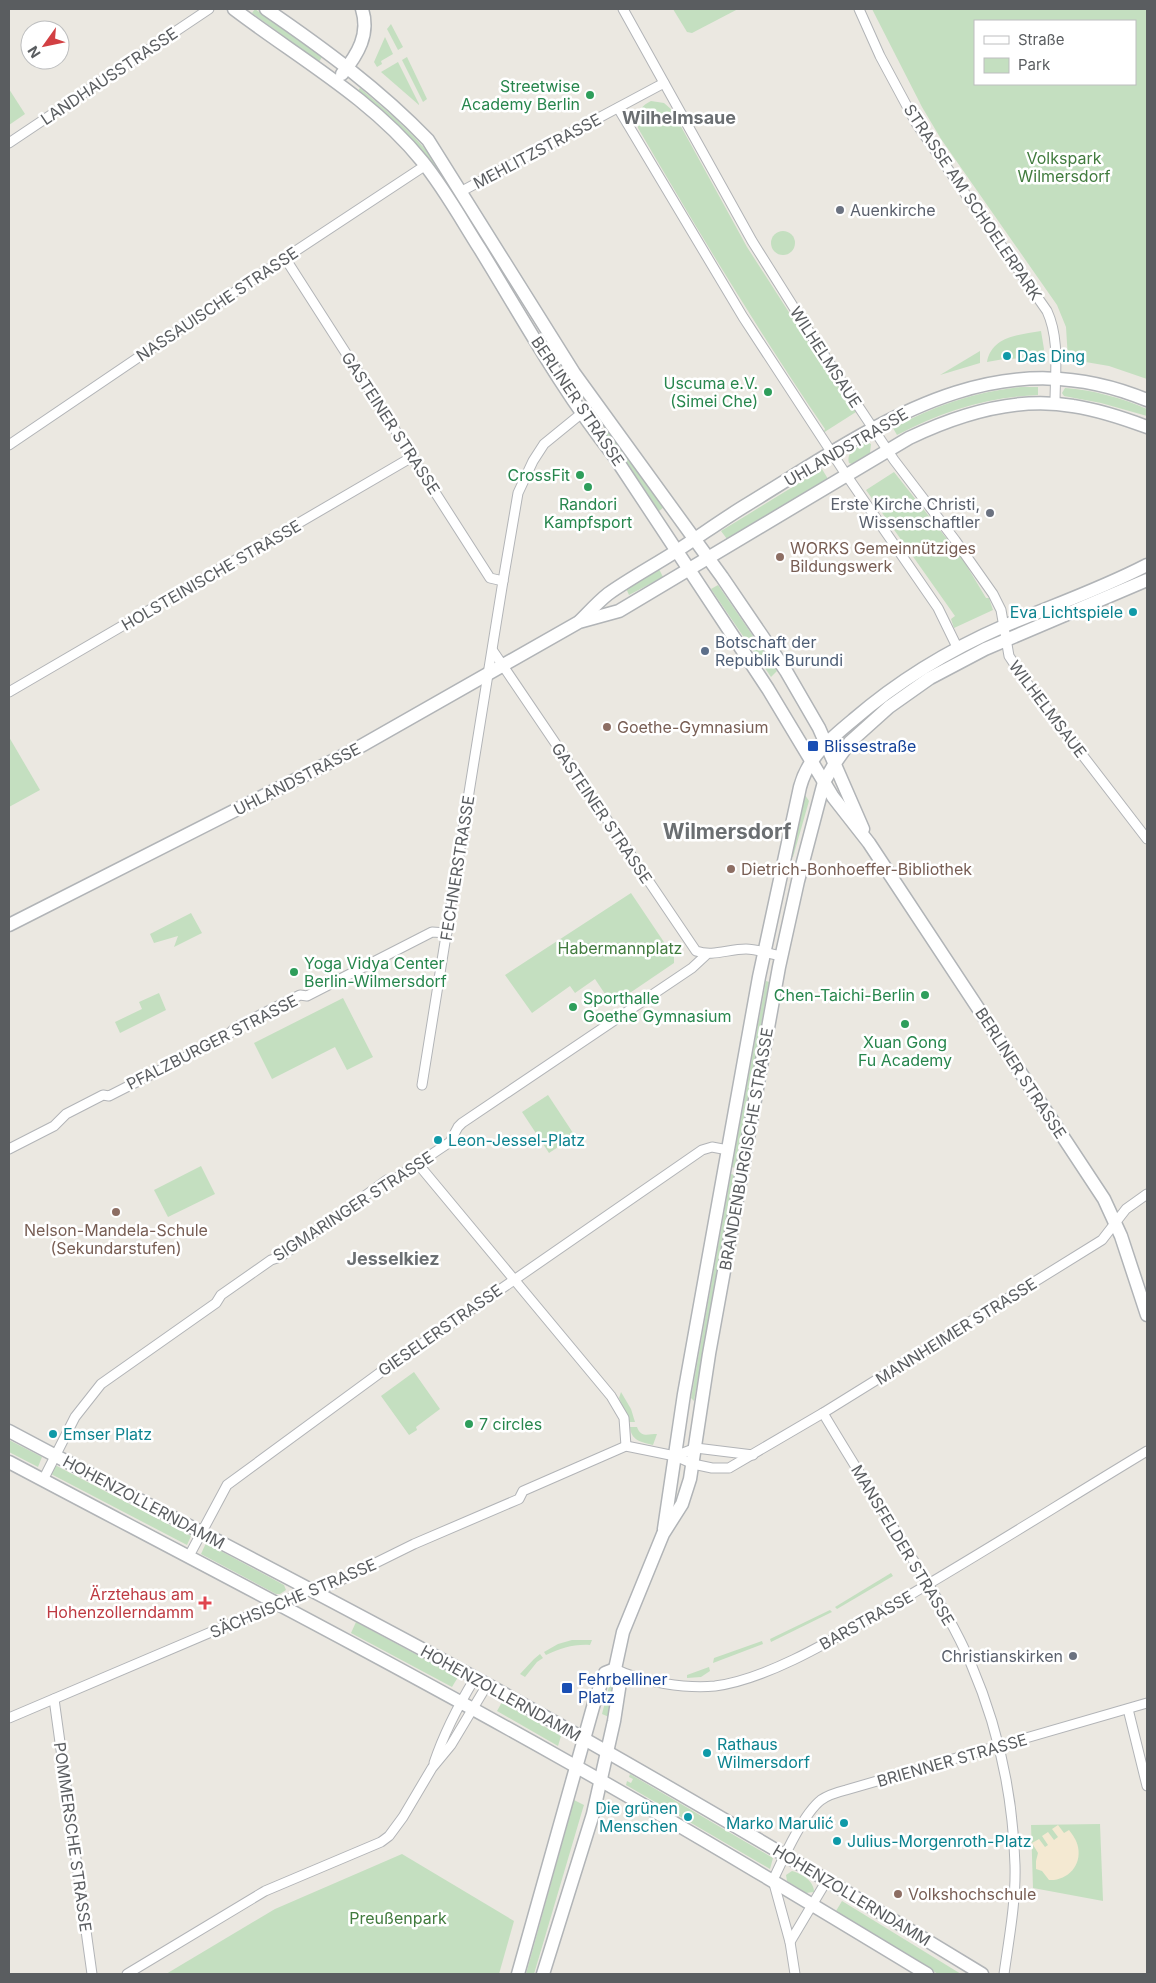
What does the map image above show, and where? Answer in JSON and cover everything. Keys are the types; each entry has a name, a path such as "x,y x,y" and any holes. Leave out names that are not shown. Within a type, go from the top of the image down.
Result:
{"main road":[{"name":"BERLINER STRASSE","path":"234,9 336,82 389,126 426,165 440,184 582,412 614,456 768,689 824,782 844,812 869,843 1100,1193 1116,1223 1147,1315"},
{"name":"BERLINER STRASSE","path":"266,9 347,68 404,116 428,140 574,373 709,558 786,671 820,728 869,843"},
{"path":"336,82 356,56 364,37 366,27 362,9"},
{"name":"UHLANDSTRASSE","path":"9,925 354,750 489,674 579,622 607,595 694,539 832,453 904,412 955,391 1004,380 1055,379 1106,387 1147,400"},
{"name":"UHLANDSTRASSE","path":"579,622 619,611 888,451 932,427 980,410 1012,405 1055,403 1099,411 1147,427"},
{"path":"811,760 826,743 876,699 896,685 958,649 1003,626 1104,586 1147,566"},
{"path":"835,763 850,742 909,692 953,664 1147,580"},
{"name":"BRANDENBURGISCHE STRASSE","path":"663,1534 684,1397 764,952 800,787 811,760"},
{"name":"BRANDENBURGISCHE STRASSE","path":"615,1669 619,1645 630,1614 663,1534 682,1504 693,1464 711,1346 781,956 824,782 835,763"},
{"name":"HOHENZOLLERNDAMM","path":"9,1431 475,1678 584,1740 607,1751 785,1854 982,1974"},
{"name":"HOHENZOLLERNDAMM","path":"9,1462 279,1604 294,1614 473,1709 577,1767 773,1880 927,1974"},
{"path":"518,1974 584,1740 605,1673 615,1669 620,1682 607,1751 590,1823 543,1974"}],"street":[{"name":"LANDHAUSSTRASSE","path":"9,143 209,9"},
{"name":"WILHELMSAUE","path":"623,9 752,241 888,451 994,594 1001,610 1009,656 1027,683 1147,839"},
{"name":"STRASSE AM SCHOELERPARK","path":"859,9 880,56 916,123 1047,311 1052,322 1055,342 1055,403"},
{"name":"MEHLITZSTRASSE","path":"462,192 664,83"},
{"path":"618,108 743,318 847,476 938,608 958,649"},
{"name":"NASSAUISCHE STRASSE","path":"9,445 426,165"},
{"name":"GASTEINER STRASSE","path":"285,258 490,578 503,581"},
{"name":"FECHNERSTRASSE","path":"422,1085 518,493 533,461 544,444 582,412"},
{"name":"HOLSTEINISCHE STRASSE","path":"9,692 412,458"},
{"path":"493,650 502,666"},
{"name":"GASTEINER STRASSE","path":"502,666 696,951 706,955"},
{"name":"PFALZBURGER STRASSE","path":"9,1149 54,1126 66,1114 103,1095 109,1096 227,1036 236,1027 300,995 307,996 432,932 447,933"},
{"path":"706,955 748,949 781,956"},
{"name":"SIGMARINGER STRASSE","path":"43,1480 75,1418 101,1384 216,1303 221,1295 271,1260 280,1257 387,1180 396,1179 450,1142 462,1123 692,968 706,955"},
{"name":"GIESELERSTRASSE","path":"189,1556 227,1485 368,1381 702,1150 712,1147 728,1150"},
{"path":"418,1164 512,1280 611,1396 624,1418 626,1446"},
{"name":"MANNHEIMER STRASSE","path":"626,1446 675,1456 693,1464 712,1468 729,1468 823,1413 1102,1240 1126,1209 1147,1194"},
{"name":"MANSFELDER STRASSE","path":"823,1413 929,1584 957,1634 982,1691 999,1747 1011,1808 1015,1866 1012,1918 1004,1974"},
{"name":"SÄCHSISCHE STRASSE","path":"9,1718 310,1590 329,1586 417,1543 519,1499 523,1491 626,1446"},
{"path":"675,1456 696,1448 753,1455"},
{"name":"BARSTRASSE","path":"615,1669 627,1675 637,1677 693,1686 716,1686 747,1678 776,1667 817,1648 929,1584 1147,1451"},
{"path":"432,1768 442,1739 460,1702 475,1678"},
{"path":"127,1974 265,1891 374,1845 389,1836 403,1818 432,1768 451,1745 488,1685"},
{"name":"POMMERSCHE STRASSE","path":"54,1699 92,1974"},
{"name":"BRIENNER STRASSE","path":"773,1880 785,1854 810,1811 821,1800 832,1794 1147,1703"},
{"path":"1128,1709 1147,1786"},
{"path":"773,1880 790,1942 795,1974"},
{"path":"790,1942 827,1880"}],"green space":[{"path":"255,9 322,57 319,62 252,13"},
{"path":"673,9 738,9 692,33 687,32"},
{"name":"Volkspark Wilmersdorf","path":"872,9 1147,9 1147,379 1109,366 1068,359 1066,327 1057,305 941,139 922,107"},
{"path":"391,24 403,47 398,50 387,29"},
{"path":"385,37 393,54 381,61 382,64 377,67 374,62"},
{"path":"407,57 427,99 423,102 402,60"},
{"path":"398,62 419,104 419,105 381,72"},
{"path":"360,88 415,138 445,174 440,177 357,92"},
{"path":"9,89 25,114 9,125"},
{"name":"Wilhelmsaue","path":"651,101 664,103 672,110 747,247 856,412 823,433 825,429 729,280 638,128 637,119 639,111"},
{"path":"783,231 788,232 794,238 794,248 788,254 783,255 778,254 772,248 771,243 772,238 778,232"},
{"path":"1041,331 1044,349 1041,358 1004,359 987,362 990,353 1000,342 1008,338"},
{"path":"980,351 980,363 940,375"},
{"path":"1021,387 1038,387 1038,395 1019,396 965,407 914,426 897,435 893,428 955,401 987,392"},
{"path":"1065,388 1107,395 1128,401 1147,409 1147,416 1101,403 1064,396 1062,393"},
{"path":"607,431 664,507 659,511 626,461 603,433"},
{"path":"867,442 871,444 870,453 852,464 849,463 851,452"},
{"path":"822,469 828,479 727,539 721,531"},
{"path":"894,472 962,558 986,598 989,598 993,610 954,628 951,619 955,616 866,490"},
{"path":"659,569 663,577 629,595 626,588"},
{"path":"718,585 777,671 771,677 711,589"},
{"path":"9,737 40,790 9,807"},
{"path":"805,795 809,801 793,857 791,857"},
{"name":"Habermannplatz","path":"631,893 674,957 674,963 618,1001 614,997 609,1000 595,979 575,993 570,986 532,1013 505,975"},
{"path":"191,913 202,933 174,947 178,936 154,943 150,934"},
{"path":"766,981 769,982 735,1168 732,1167"},
{"path":"159,993 166,1010 120,1033 115,1022 142,1009 139,1002"},
{"path":"343,998 373,1057 347,1070 335,1047 272,1079 254,1043"},
{"path":"548,1095 575,1136 549,1153 522,1112"},
{"path":"201,1166 215,1194 168,1217 154,1190"},
{"path":"731,1174 734,1175 694,1401 691,1398"},
{"path":"414,1372 440,1409 416,1427 417,1430 409,1435 381,1396"},
{"path":"621,1392 631,1409 635,1422 629,1422 619,1398"},
{"path":"630,1427 637,1427 643,1434 657,1434 653,1445 641,1442 635,1438"},
{"path":"9,1440 42,1457 38,1467 9,1452"},
{"path":"55,1465 191,1536 187,1545 51,1474"},
{"path":"206,1543 284,1585 286,1590 276,1594 201,1554"},
{"path":"891,1573 893,1576 837,1609 835,1607"},
{"path":"830,1610 832,1612 771,1642 770,1639"},
{"path":"356,1622 458,1677 452,1687 351,1633"},
{"path":"572,1640 592,1640 590,1645 568,1647 546,1655 544,1652 558,1644"},
{"path":"762,1641 763,1644 713,1663 714,1658"},
{"path":"540,1654 543,1658 537,1662 525,1677 520,1674 534,1659"},
{"path":"709,1667 710,1671 701,1677 687,1678 687,1675"},
{"path":"612,1675 615,1676 609,1717 602,1714"},
{"path":"502,1702 561,1736 558,1746 497,1711"},
{"path":"630,1774 773,1858 770,1869 626,1785 627,1781 631,1783 633,1779 629,1777"},
{"path":"574,1800 584,1805 534,1974 526,1974"},
{"path":"1100,1824 1103,1901 1033,1888 1031,1825"},
{"name":"Preußenpark","path":"402,1854 514,1921 499,1974 166,1974 275,1909"},
{"path":"792,1871 807,1878 812,1884 814,1892 806,1893 787,1881 786,1875"},
{"path":"842,1901 961,1974 938,1974 836,1911"}],"sand":[{"path":"1058,1825 1064,1833 1069,1830 1075,1838 1079,1854 1072,1871 1062,1878 1049,1880 1042,1871 1036,1869 1038,1853 1032,1843 1039,1839 1045,1847 1048,1845 1042,1836 1048,1832 1054,1840 1058,1837 1052,1829"}],"place":[{"name":"Streetwise Academy Berlin","path":"590,95"},
{"name":"Auenkirche","path":"840,210"},
{"name":"Das Ding","path":"1007,356"},
{"name":"Uscuma e.V. (Simei Che)","path":"768,392"},
{"name":"CrossFit","path":"580,475"},
{"name":"Randori Kampfsport","path":"588,487"},
{"name":"Erste Kirche Christi, Wissenschaftler","path":"990,513"},
{"name":"WORKS Gemeinnütziges Bildungswerk","path":"780,557"},
{"name":"Eva Lichtspiele","path":"1133,612"},
{"name":"Botschaft der Republik Burundi","path":"705,651"},
{"name":"Goethe-Gymnasium","path":"607,727"},
{"name":"Blissestraße","path":"813,746"},
{"name":"Dietrich-Bonhoeffer-Bibliothek","path":"731,869"},
{"name":"Yoga Vidya Center Berlin-Wilmersdorf","path":"294,972"},
{"name":"Chen-Taichi-Berlin","path":"925,995"},
{"name":"Sporthalle Goethe Gymnasium","path":"573,1007"},
{"name":"Xuan Gong Fu Academy","path":"905,1024"},
{"name":"Leon-Jessel-Platz","path":"438,1140"},
{"name":"Nelson-Mandela-Schule (Sekundarstufen)","path":"116,1212"},
{"name":"7 circles","path":"469,1424"},
{"name":"Emser Platz","path":"53,1434"},
{"name":"Ärztehaus am Hohenzollerndamm","path":"205,1603"},
{"name":"Christianskirken","path":"1073,1656"},
{"name":"Fehrbelliner Platz","path":"567,1688"},
{"name":"Rathaus Wilmersdorf","path":"707,1753"},
{"name":"Die grünen Menschen","path":"688,1817"},
{"name":"Marko Marulić","path":"844,1823"},
{"name":"Julius-Morgenroth-Platz","path":"837,1841"},
{"name":"Volkshochschule","path":"898,1894"}],"district":[{"name":"Wilhelmsaue","path":"679,117"},
{"name":"Wilmersdorf","path":"727,831"},
{"name":"Jesselkiez","path":"393,1258"}]}
